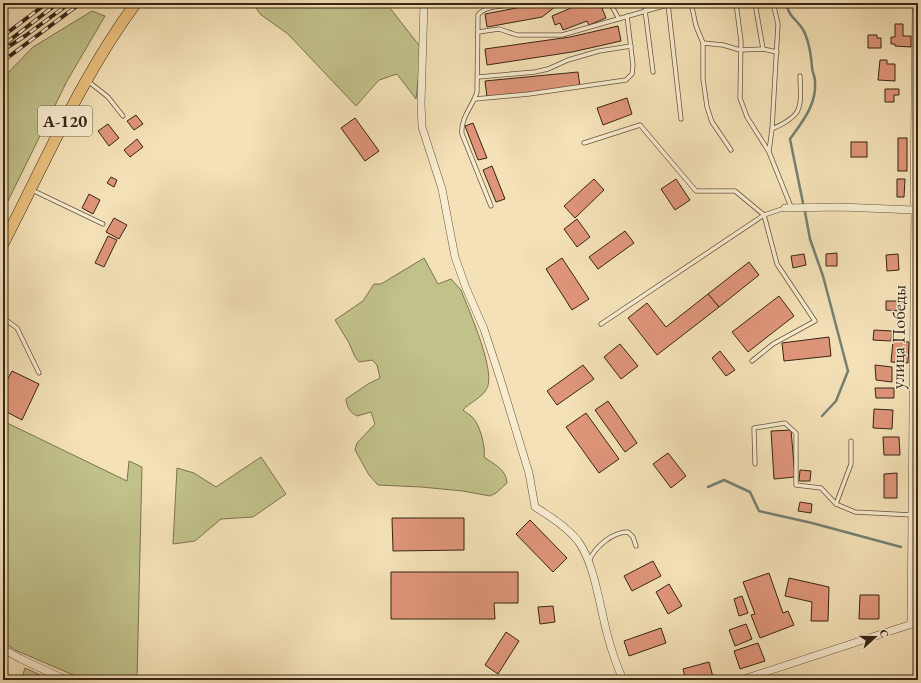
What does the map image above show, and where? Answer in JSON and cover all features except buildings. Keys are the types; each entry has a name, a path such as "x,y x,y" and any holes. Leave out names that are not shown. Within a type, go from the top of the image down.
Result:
{"main road":[{"name":"А-120","path":"3,244 86,80 120,24 136,3"}],"street":[{"path":"424,3 421,104 422,127 442,189 455,257 466,288 484,329 500,378 527,467 535,507 553,518 577,540 584,550 608,636 623,680"},
{"name":"улица Победы","path":"915,622 912,515 917,3"},
{"path":"788,208 916,205"},
{"path":"741,680 915,622"},
{"path":"3,649 66,680"}],"lane":[{"path":"491,206 462,134 461,126 475,99 478,77 478,15 481,11 520,3"},
{"path":"610,3 619,19"},
{"path":"644,3 647,10 653,72"},
{"path":"478,32 499,29 517,35 562,35 674,3"},
{"path":"691,3 696,26 703,43 703,79 707,107 712,122 731,150"},
{"path":"601,324 764,215 788,208 769,152 747,117 740,98 740,32 736,3"},
{"path":"755,3 763,49"},
{"path":"769,152 772,129 778,24 773,3"},
{"path":"668,4 681,119"},
{"path":"475,99 522,95 626,80 632,74 631,46 627,16"},
{"path":"703,43 723,45 740,50 763,49 777,52"},
{"path":"478,77 534,72 548,69 568,60 599,51 631,46"},
{"path":"772,129 789,122 797,112 801,93 800,76"},
{"path":"86,80 108,98 123,116"},
{"path":"584,143 640,125 696,191 735,191 764,215 778,264 815,321 774,344 752,361"},
{"path":"31,190 103,224"},
{"path":"3,318 17,328 39,373"},
{"path":"755,464 754,428 785,423 796,433 796,485 821,488 836,504 855,512 912,515"},
{"path":"836,504 851,464 851,441"},
{"path":"588,562 592,553 601,544 624,532 628,532 633,537 636,546"}],"green space":[{"path":"253,3 386,3 422,49 416,99 397,74 379,80 356,106 288,34 260,14"},
{"path":"92,11 105,16 67,81 3,211 3,78 33,47"},
{"path":"424,258 438,284 451,279 461,290 481,341 488,370 489,382 486,390 481,396 463,410 476,421 483,443 484,457 505,474 507,483 496,493 490,496 463,491 378,485 369,475 355,450 357,443 375,424 371,412 357,416 352,413 347,405 346,399 368,384 380,378 377,365 372,360 359,362 355,357 349,343 335,320 363,301 374,284 381,284"},
{"path":"3,421 127,481 129,461 142,467 137,680 85,680 15,650 3,642"},
{"path":"261,457 286,494 253,517 221,519 195,541 173,544 177,468 194,473 216,487"},
{"path":"25,668 51,680 21,680"}],"waterway":[{"path":"787,3 788,11 802,28 806,37 815,79 814,97 811,105 804,119 790,139 803,203"},
{"path":"805,212 810,239 823,276 848,371 836,401 822,416"},
{"path":"708,487 724,480 750,492 759,511 812,523 901,547"}],"railway":[{"path":"3,36 47,3"},
{"path":"6,43 58,3"},
{"path":"3,50 70,3"},
{"path":"3,61 81,3"}]}
